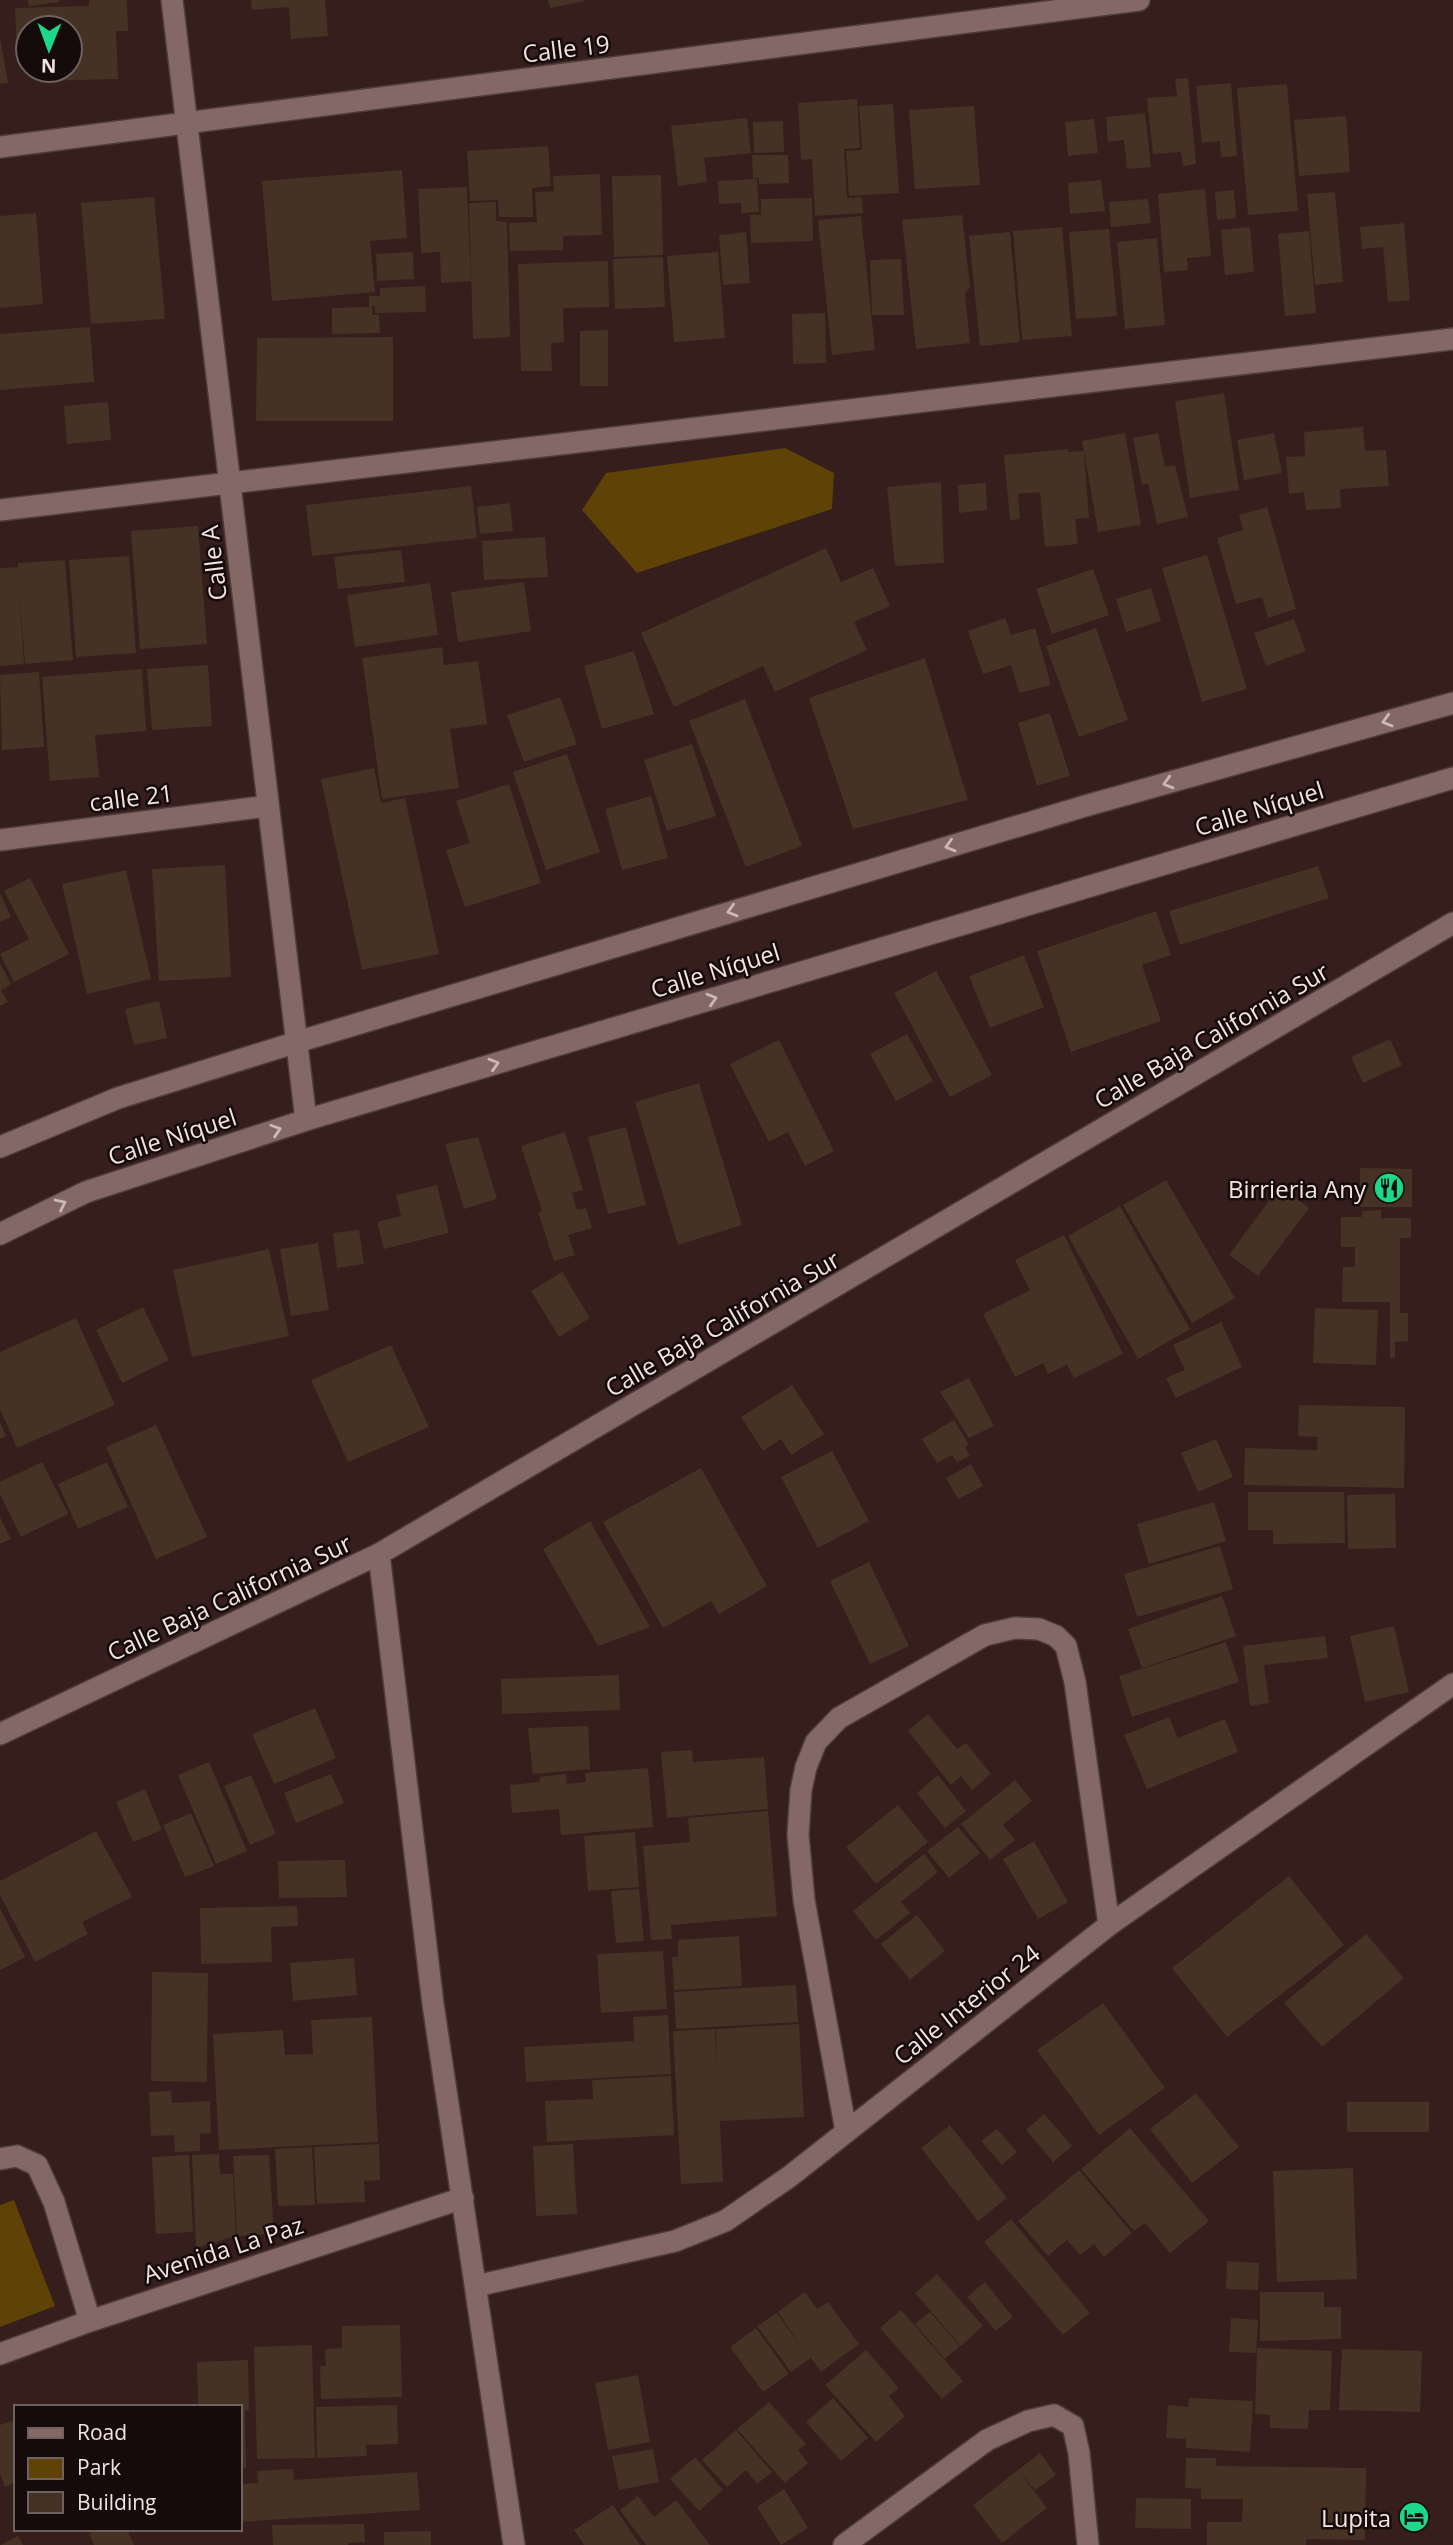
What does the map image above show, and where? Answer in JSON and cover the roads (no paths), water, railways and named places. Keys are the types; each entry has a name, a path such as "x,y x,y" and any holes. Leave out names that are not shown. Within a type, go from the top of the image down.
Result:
{"street":[{"name":"Calle A","path":"172,0 306,1120"},
{"name":"Calle 19","path":"0,147 1139,0"},
{"path":"0,510 1453,339"},
{"name":"Calle Níquel","path":"0,1147 118,1098 297,1042 1086,806 1453,703"},
{"name":"Calle Níquel","path":"0,1234 86,1192 306,1120 1453,778"},
{"name":"calle 21","path":"0,839 268,806"},
{"name":"Calle Baja California Sur","path":"0,1734 379,1554 1453,923"},
{"path":"379,1554 433,2004 514,2545"},
{"path":"846,2132 804,1900 798,1835 801,1790 806,1767 816,1742 839,1718 985,1635 1015,1628 1039,1629 1056,1636 1066,1646 1075,1682 1109,1925"},
{"name":"Calle Interior 24","path":"476,2286 675,2241 725,2221 789,2177 1109,1925 1453,1684"},
{"path":"0,2159 18,2156 37,2165 54,2202 90,2321"},
{"name":"Avenida La Paz","path":"0,2354 90,2321 463,2198"},
{"path":"844,2545 987,2440 1028,2421 1054,2415 1073,2426 1079,2453 1088,2545"}],"place":[{"name":"Birrieria Any","path":"1389,1188"},
{"name":"Lupita","path":"1414,2517"}]}
